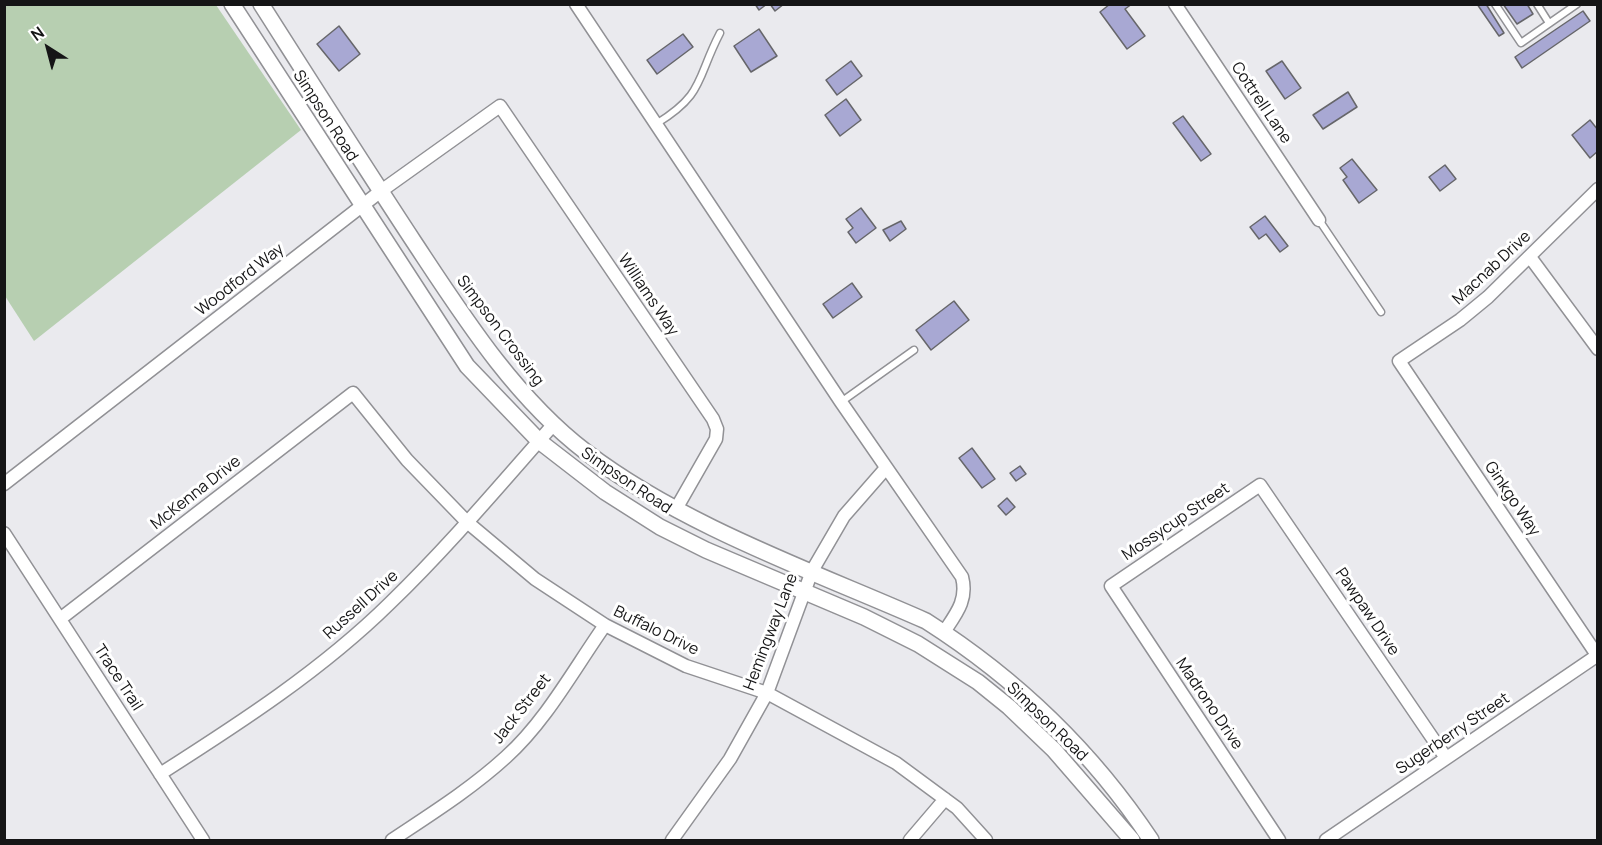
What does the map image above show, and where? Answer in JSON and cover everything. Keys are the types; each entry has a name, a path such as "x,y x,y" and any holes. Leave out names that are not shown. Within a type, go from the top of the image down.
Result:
{"street":[{"name":"Simpson Road","path":"232,4 467,366 502,406 539,441 605,492 660,527 706,550 864,617 918,644 978,682 1009,707 1054,750 1132,840"},
{"name":"Simpson Crossing","path":"261,4 454,302 515,384 553,424 587,453 676,508 812,571"},
{"path":"576,4 841,402 962,577 965,589 964,601 944,632"},
{"name":"Cottrell Lane","path":"1175,4 1319,220"},
{"name":"Woodford Way","path":"4,484 381,191 500,106"},
{"name":"Williams Way","path":"500,106 713,419 717,429 716,439 676,508"},
{"name":"Macnab Drive","path":"1399,361 1460,320 1530,257 1598,189"},
{"path":"1530,257 1598,349"},
{"name":"Ginkgo Way","path":"1399,361 1597,655"},
{"name":"Buffalo Drive","path":"353,393 407,460 467,522 535,579 605,625 686,666 767,693 896,763 957,808 986,840"},
{"name":"McKenna Drive","path":"60,620 353,393"},
{"name":"Russell Drive","path":"160,774 243,721 318,666 390,604 467,522 553,424"},
{"name":"Hemingway Lane","path":"672,840 730,759 767,693 812,571 844,516 886,468"},
{"name":"Mossycup Street","path":"1111,586 1260,484"},
{"name":"Pawpaw Drive","path":"1260,484 1446,758"},
{"name":"Trace Trail","path":"4,533 203,840"},
{"name":"Simpson Road","path":"812,571 926,621 1020,689 1053,719 1098,768 1151,840"},
{"name":"Madrono Drive","path":"1111,586 1279,840"},
{"name":"Jack Street","path":"392,840 470,788 508,756 542,715 605,625"},
{"name":"Sugerberry Street","path":"1326,840 1597,655"},
{"path":"910,840 945,800"}],"lane":[{"path":"1495,4 1521,43 1577,4"},
{"path":"1537,4 1549,23"},
{"path":"655,124 689,100 698,86 720,33"},
{"path":"1319,220 1381,312"},
{"path":"841,402 914,350"}],"green space":[{"path":"4,5 216,5 301,130 34,341 5,296"}],"building":[{"path":"755,4 767,4 759,10"},
{"path":"770,4 784,4 775,11"},
{"path":"1110,4 1132,4 1125,9 1145,36 1127,49 1100,12"},
{"path":"1477,4 1486,4 1504,33 1499,36"},
{"path":"1503,4 1527,4 1533,14 1517,24"},
{"path":"1583,11 1590,21 1522,68 1515,57"},
{"path":"339,26 360,54 339,71 317,44"},
{"path":"759,29 777,56 751,72 734,46"},
{"path":"683,34 693,47 657,74 647,60"},
{"path":"851,61 862,76 837,95 826,80"},
{"path":"1282,61 1301,88 1285,99 1266,71"},
{"path":"1348,92 1357,107 1323,129 1313,115"},
{"path":"846,99 861,120 840,136 825,115"},
{"path":"1183,116 1211,154 1201,161 1173,123"},
{"path":"1590,120 1598,130 1598,151 1590,158 1572,135"},
{"path":"1352,159 1377,190 1359,203 1343,180 1347,177 1340,168"},
{"path":"1445,165 1456,179 1440,191 1429,177"},
{"path":"861,208 876,228 856,243 848,232 853,228 846,219"},
{"path":"1265,216 1288,246 1280,252 1266,234 1259,239 1250,227"},
{"path":"901,221 906,229 890,241 883,230"},
{"path":"852,283 862,297 833,318 823,304"},
{"path":"954,301 969,320 931,350 916,330"},
{"path":"972,448 995,479 982,488 959,458"},
{"path":"1020,466 1026,474 1016,481 1010,473"},
{"path":"1007,498 1015,507 1006,515 998,506"}]}
